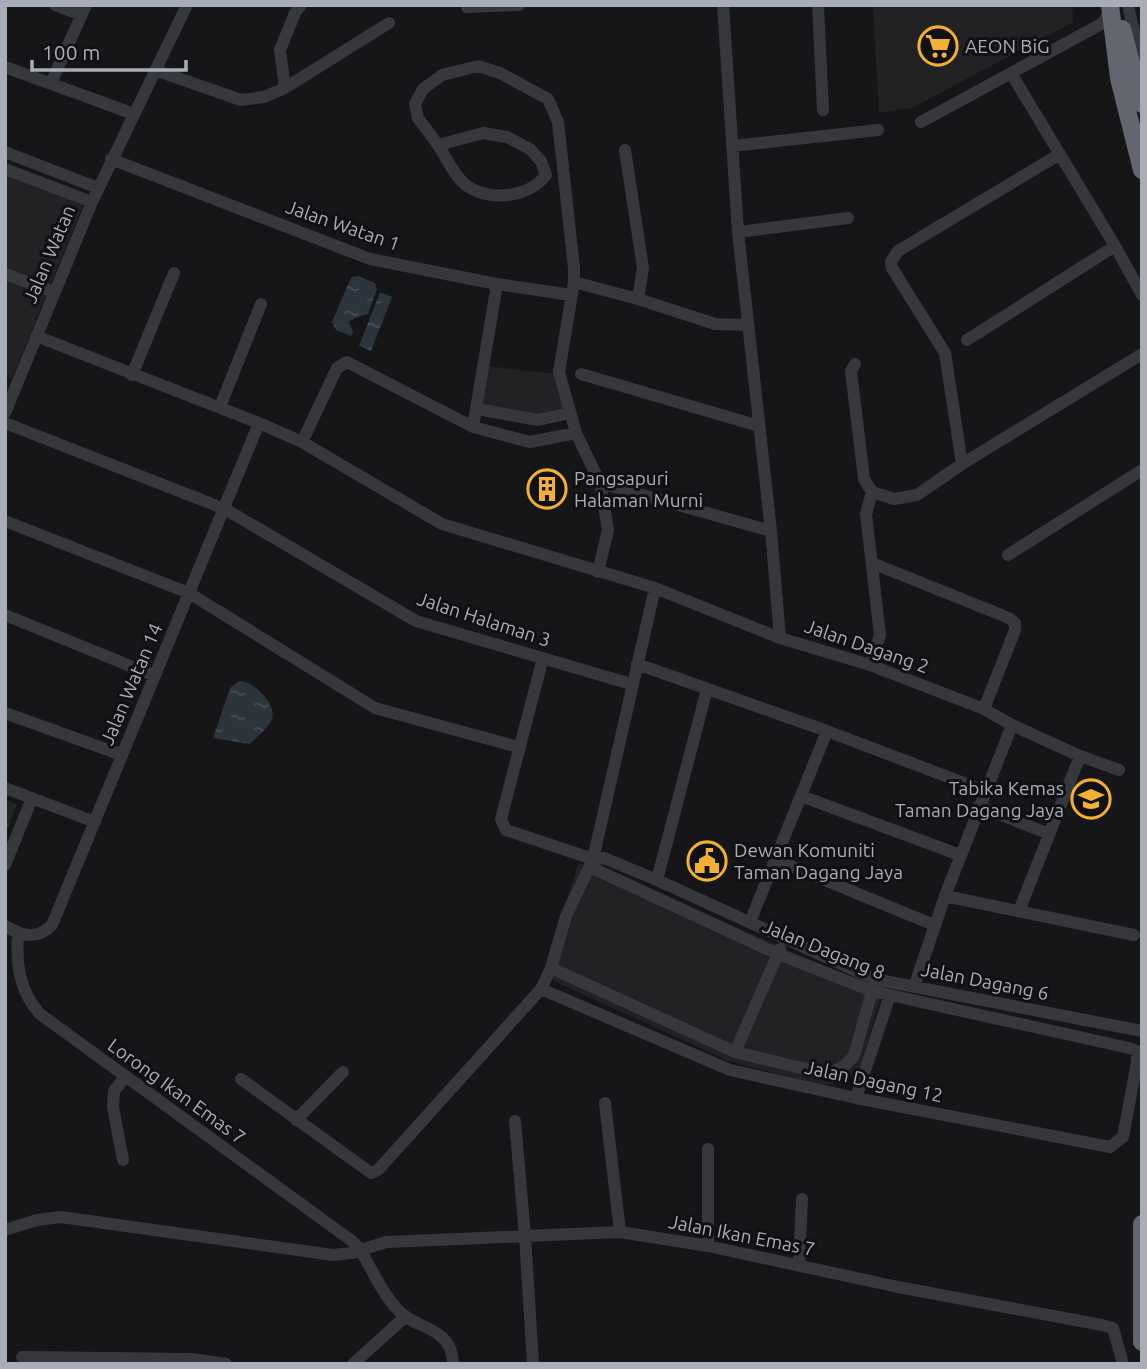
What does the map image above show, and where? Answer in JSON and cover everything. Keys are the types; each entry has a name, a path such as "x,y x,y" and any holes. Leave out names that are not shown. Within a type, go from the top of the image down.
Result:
{"highway":[{"path":"1113,5 1142,104"},
{"path":"1113,5 1119,78 1142,170"},
{"path":"1142,1224 1142,1342"}],"street":[{"path":"51,83 84,10 55,5"},
{"name":"Jalan Watan","path":"5,413 11,382 36,337 111,159 187,5"},
{"path":"285,88 281,50 295,13 301,5"},
{"path":"467,7 519,5"},
{"path":"723,5 738,232 780,638"},
{"path":"818,5 823,110"},
{"path":"921,122 1103,23 1113,5"},
{"path":"1128,5 1142,66"},
{"path":"155,71 241,100 264,97 285,88 389,23"},
{"path":"1103,23 1126,32 1138,51"},
{"path":"438,145 483,133 507,137 530,149 541,161 546,175 540,184 509,196 481,193 464,184 418,118 415,104 423,89 442,75 478,66 500,73 548,99 558,122 573,288 559,372 576,433 600,482 608,530 598,572"},
{"path":"5,67 134,114"},
{"path":"1011,73 1142,295"},
{"path":"732,146 878,130"},
{"path":"625,150 643,268 638,299"},
{"path":"5,152 98,188"},
{"path":"962,464 945,353 892,268 891,262 898,251 1060,154"},
{"name":"Jalan Watan 1","path":"111,159 370,259 496,285 573,288 638,299 715,324 748,325"},
{"path":"5,169 92,202"},
{"path":"738,232 848,218"},
{"path":"967,340 1115,246"},
{"path":"132,375 174,273"},
{"path":"5,274 54,292"},
{"path":"473,427 496,285"},
{"path":"220,407 261,304"},
{"name":"Jalan Dagang 2","path":"36,337 220,407 302,442 442,524 655,588 780,638 870,664 984,709 1080,756 1119,770"},
{"path":"855,365 851,371 864,479 872,492 894,499 917,495 962,464 1142,354"},
{"path":"302,442 340,364 351,363 473,427 530,442 576,433"},
{"path":"581,374 759,426"},
{"path":"477,409 538,419 570,413"},
{"name":"Jalan Halaman 3","path":"5,423 225,509 416,621 631,684"},
{"name":"Jalan Watan 14","path":"18,934 31,936 44,932 52,925 260,423"},
{"path":"1008,555 1142,470"},
{"path":"600,482 771,531"},
{"path":"870,664 880,635 866,514 872,492"},
{"path":"5,521 190,593 374,708 518,747"},
{"path":"872,563 1009,618 1015,623 1015,630 984,709"},
{"path":"241,1079 371,1173 378,1170 541,989 551,968 566,916 592,863 655,588"},
{"path":"5,615 155,676"},
{"path":"543,658 518,747 501,819 502,825 515,834 592,863"},
{"path":"637,664 827,731 985,791"},
{"path":"657,880 707,689"},
{"path":"5,713 122,755"},
{"path":"914,987 960,855 1012,725"},
{"path":"750,922 827,731"},
{"path":"1018,911 1080,756"},
{"path":"5,788 95,822"},
{"path":"802,796 960,855"},
{"path":"5,865 32,798"},
{"path":"979,806 1049,834"},
{"name":"Jalan Dagang 6","path":"592,863 604,858 874,979 1142,1031"},
{"path":"776,860 934,925"},
{"name":"Jalan Dagang 8","path":"592,863 778,954 872,991 1137,1051"},
{"path":"945,896 1134,935"},
{"path":"5,926 18,934"},
{"name":"Lorong Ikan Emas 7","path":"18,934 19,972 29,1002 59,1030 344,1234 360,1250 391,1301 405,1317"},
{"path":"735,1052 784,939"},
{"path":"551,968 735,1052 810,1070 832,1072 844,1066 854,1056 872,991"},
{"name":"Jalan Dagang 12","path":"541,989 730,1070 856,1098 1110,1147 1123,1137 1137,1051"},
{"path":"856,1098 890,995"},
{"path":"296,1120 343,1072"},
{"path":"123,1160 113,1107 114,1091 125,1077"},
{"path":"605,1103 620,1232"},
{"path":"515,1121 533,1364"},
{"path":"708,1149 708,1246"},
{"path":"799,1264 802,1199"},
{"name":"Jalan Ikan Emas 7","path":"5,1230 37,1220 61,1217 333,1255 386,1242 620,1232 708,1246 898,1287 1113,1328 1123,1364"},
{"path":"352,1364 405,1317 439,1334 450,1348 453,1364"},
{"path":"22,1357 191,1359 226,1364"}],"shaded area":[{"path":"873,5 1072,5 1073,22 912,108 879,113"},
{"path":"5,173 84,203 12,378 5,376"},
{"path":"487,366 556,374 565,410 538,416 481,406"},
{"path":"578,864 602,866 794,953 883,989 861,1064 851,1077 832,1085 808,1082 744,1065 726,1060 543,976"}],"green space":[{"path":"5,800 17,804 5,834"}],"water":[{"path":"358,276 375,283 377,289 368,314 349,322 353,332 351,336 336,330 332,322 349,282 352,277"},
{"path":"380,292 392,297 371,351 359,346"},
{"path":"239,681 251,684 263,694 273,713 268,726 250,744 213,738 230,688"}],"place":[{"name":"AEON BiG","path":"938,46"},
{"name":"Pangsapuri Halaman Murni","path":"547,489"},
{"name":"Tabika Kemas Taman Dagang Jaya","path":"1091,799"},
{"name":"Dewan Komuniti Taman Dagang Jaya","path":"707,861"}]}
